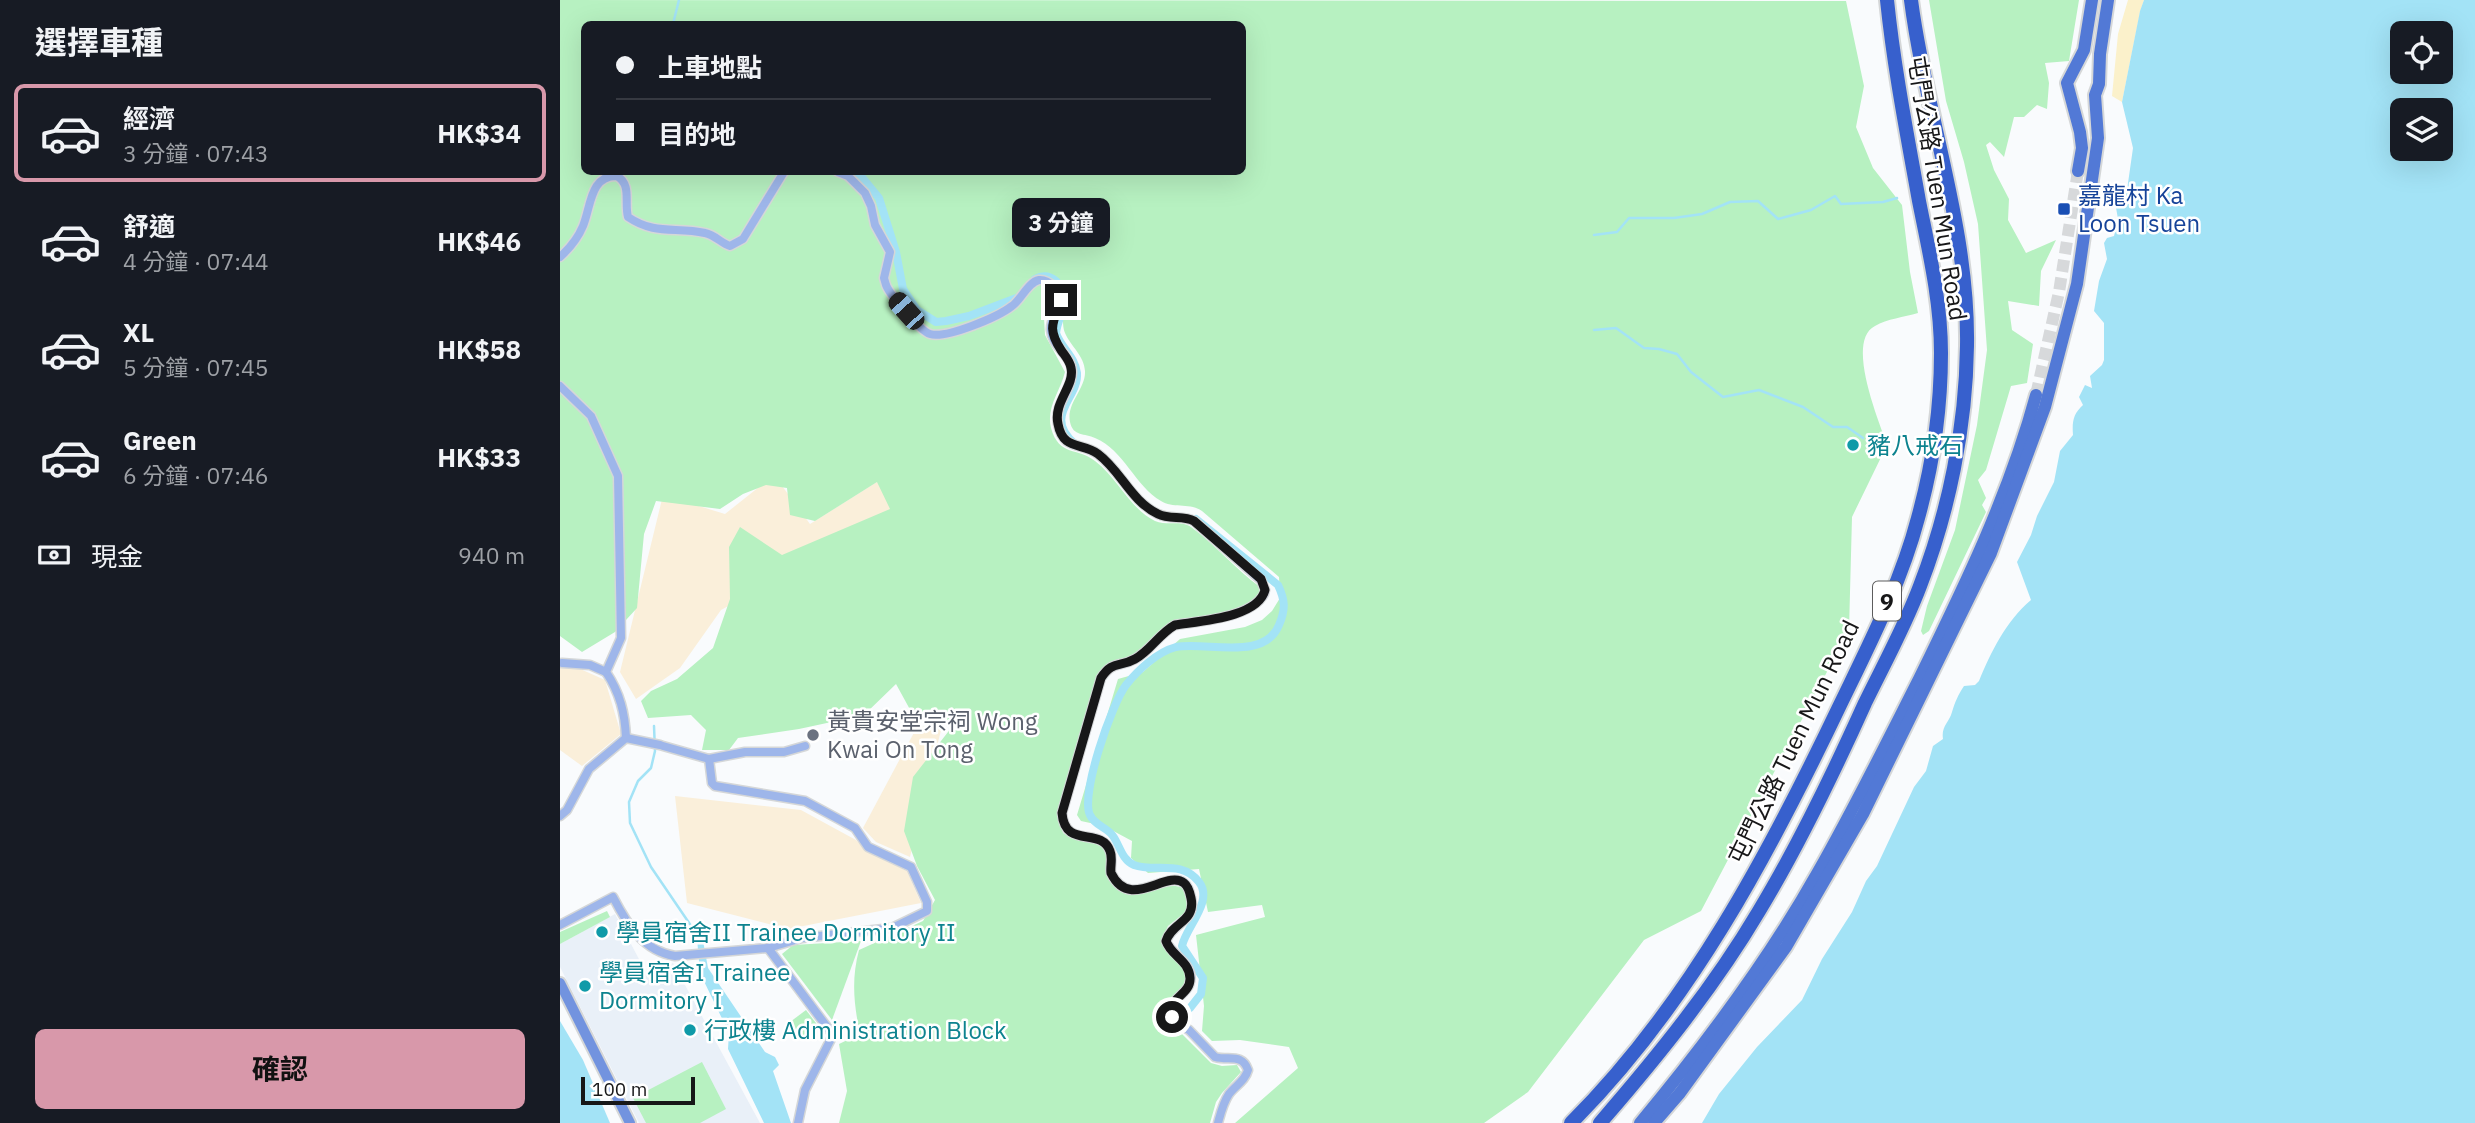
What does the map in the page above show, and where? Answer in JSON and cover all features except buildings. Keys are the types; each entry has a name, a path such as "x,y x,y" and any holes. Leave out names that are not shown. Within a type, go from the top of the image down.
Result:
{"highway":[{"name":"屯門公路 Tuen Mun Road","path":"1571,1123 1652,1029 1692,975 1738,903 1813,762 1860,663 1898,578 1918,520 1938,418 1941,353 1938,298 1894,69 1887,0"},
{"name":"屯門公路 Tuen Mun Road","path":"1600,1123 1659,1054 1712,983 1758,913 1811,815 1912,605 1942,521 1963,406 1968,345 1964,274 1952,199 1916,39 1911,0"}],"main road":[{"path":"2078,171 2080,132 2067,83 2085,44 2092,0"},
{"path":"1640,1123 1723,1017 1811,885 1999,533 2045,407 2077,284 2094,175 2098,138 2095,95 2099,84 2108,0"},
{"path":"2075,70 2088,69 2098,78"},
{"path":"2070,94 2080,100 2095,95"},
{"path":"1654,1123 1680,1093 1786,947 1863,814 1941,646 1984,544 2036,395"}],"street":[{"path":"560,257 578,236 593,192 607,176 617,176 624,181 628,217 636,223 654,230 710,234 730,246 743,239 783,175"},
{"path":"846,175 865,193 872,206 875,225 890,252 884,278 886,285 925,332 939,335 956,331 1007,309 1019,300 1034,281 1044,280 1058,289 1061,300 1051,331 1068,359 1072,373 1057,411 1058,425 1063,436 1070,444 1097,453 1139,501 1151,510 1165,517 1194,521 1261,579 1264,585 1264,594 1254,607 1175,625 1136,659 1108,668 1101,678 1062,813 1064,825 1071,832 1107,844 1111,855 1111,873 1121,884 1140,890 1172,881 1180,881 1187,886 1192,911 1188,919 1172,929 1166,941 1170,949 1184,962 1190,975 1189,983 1172,1003 1170,1013 1176,1022 1189,1030 1215,1057 1243,1060 1248,1070 1246,1077 1223,1104 1218,1123"},
{"path":"560,386 591,416 618,476 621,638 606,672"},
{"path":"562,663 590,665 606,672 615,685 625,712 626,738"},
{"path":"560,816 567,810 589,769 626,738 709,759 745,752 784,752 805,746"},
{"path":"560,925 613,897 626,922 639,937 662,954 675,956 768,948 802,938 892,928 927,911 927,902 911,867 868,847 855,828 806,801 715,786 712,783 709,759"},
{"path":"768,948 833,1035 805,1090 798,1123"},
{"path":"560,983 630,1123"}],"shaded area":[{"path":"907,463 897,515 721,610 680,668 636,699 620,672 663,495 725,514 774,475 810,524"},
{"path":"560,660 605,680 621,734 582,766 560,750"},
{"path":"942,726 910,857 876,842 863,828 917,727"},
{"path":"675,796 801,810 856,840 868,852 907,871 921,903 788,929 687,903"},
{"path":"615,914 648,976 673,963 760,1123 639,1123 560,967 560,944"}],"green space":[{"path":"560,0 1846,1 1864,86 1856,127 1873,168 1902,205 1918,313 1875,326 1867,334 1863,348 1867,382 1887,445 1852,517 1849,630 1701,911 1644,940 1528,1092 1484,1123 1235,1123 1298,1068 1289,1047 1240,1040 1212,1041 1202,1031 1204,1006 1196,935 1265,917 1262,905 1208,912 1199,869 1148,873 1131,858 1132,841 1104,826 1081,821 1077,815 1118,679 1143,672 1180,639 1245,627 1262,620 1280,598 1279,577 1202,511 1161,501 1144,487 1114,451 1095,438 1074,430 1070,422 1071,409 1083,384 1085,371 1082,360 1064,329 1064,295 1043,300 1045,335 1065,372 1050,413 1054,437 1064,447 1095,461 1146,515 1155,521 1191,527 1260,587 1260,593 1254,600 1233,610 1173,621 1139,651 1107,665 1102,670 1097,677 1058,812 1063,833 1097,844 1104,849 1107,854 1108,878 1118,889 1136,894 1170,886 1183,888 1187,911 1168,926 1161,941 1182,967 1185,977 1181,988 1167,1006 1168,1020 1211,1063 1222,1066 1237,1065 1241,1072 1216,1102 1210,1123 839,1123 847,1091 839,1044 860,1034 854,992 859,950 923,921 935,900 917,866 904,831 913,777 955,723 913,715 896,684 864,715 799,729 738,738 729,750 702,750 706,730 691,715 648,718 641,701 651,691 677,679 713,648 730,599 729,547 740,527 782,555 890,509 877,482 815,521 790,515 787,488 766,485 743,494 720,509 656,501 644,534 637,608 615,632 582,652 560,636"},
{"path":"1929,0 2079,0 2069,61 2045,63 2049,83 2047,109 2037,105 2024,117 2014,117 2004,157 1990,142 1986,145 1994,170 2009,199 2008,220 2026,253 2056,240 2041,271 2039,306 2008,301 2012,330 2033,344 2027,383 2011,386 1986,470 1978,480 1986,498 1982,505 1986,512 1929,631 1923,635 1921,631 1927,606 1955,530 1977,425 1987,350 1978,224 1946,101"},
{"path":"607,911 610,917 560,944 560,932"},
{"path":"861,941 832,1020 782,954 793,945"},
{"path":"806,1010 819,1027 803,1040 790,1022"},
{"path":"702,1062 726,1109 700,1123 646,1123 633,1098"}],"sand":[{"path":"2128,0 2144,0 2122,102 2112,96 2118,34"}],"water":[{"path":"2144,0 2475,0 2475,1123 1702,1123 1719,1094 1757,1047 1802,1000 1822,959 1877,866 1914,787 1926,771 1933,746 1943,739 1944,728 1960,692 1964,686 1975,685 1979,681 2007,627 2031,600 2017,562 2054,482 2060,451 2073,435 2074,418 2083,405 2079,397 2085,385 2092,388 2090,376 2104,360 2104,323 2094,311 2099,281 2107,259 2104,243 2107,238 2114,236 2118,219 2115,202 2127,190 2133,148 2122,102"},
{"path":"702,935 708,968 765,1052 775,1057 779,1065 773,1071 791,1123 764,1123 728,1049 729,1033 700,973 697,938"},
{"path":"560,1021 583,1060 610,1123 560,1123"}],"waterway":[{"path":"674,21 679,0"},
{"path":"859,175 879,198 896,252 903,289 917,310 936,322 946,321 969,316 1019,297"},
{"path":"1594,235 1617,232 1629,218 1674,218 1702,214 1730,202 1758,201 1778,219 1811,210 1835,196 1841,204 1883,202 1897,198"},
{"path":"1035,279 1043,276 1051,278 1062,287 1064,294 1064,306 1056,333 1074,362 1077,373 1073,391 1064,407 1062,425 1075,444"},
{"path":"1594,330 1616,328 1644,348 1677,354 1691,372 1723,397 1759,390 1803,407 1833,427 1847,427 1863,438"},
{"path":"1190,1008 1201,994 1203,978 1182,946 1201,906 1203,889 1192,875 1184,871 1142,867 1130,863 1110,833 1092,819 1088,804 1093,770 1113,710 1126,685 1142,668 1155,657 1176,647 1233,648 1261,643 1271,636 1279,625 1284,605 1278,585 1196,519"},
{"path":"654,726 655,751 651,768 638,781 629,802 630,823 651,867 700,939"}],"tunnel":[{"path":"2036,395 2059,292 2078,171"}],"place":[{"name":"嘉龍村 Ka Loon Tsuen","path":"2064,209"},
{"name":"豬八戒石","path":"1853,445"},
{"name":"黃貴安堂宗祠 Wong Kwai On Tong","path":"813,735"},
{"name":"學員宿舍II Trainee Dormitory II","path":"602,932"},
{"name":"學員宿舍I Trainee Dormitory I","path":"585,986"},
{"name":"行政樓 Administration Block","path":"690,1030"}],"route":[{"path":"1061,300 1051,331 1071,365 1072,373 1057,411 1058,425 1063,436 1075,447 1097,453 1139,501 1160,516 1194,521 1261,579 1265,590 1261,601 1254,607 1175,625 1136,659 1108,668 1101,678 1062,813 1067,830 1107,844 1111,855 1111,873 1121,884 1140,890 1172,881 1180,881 1187,886 1192,911 1188,919 1172,929 1166,941 1168,947 1183,960 1190,975 1187,988 1172,1003 1172,1017"}]}
